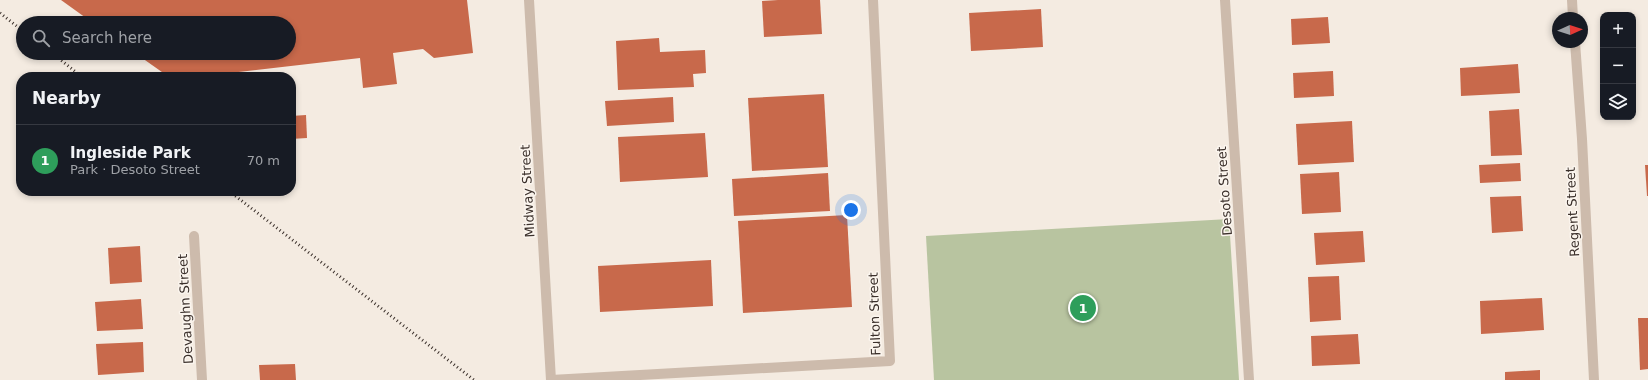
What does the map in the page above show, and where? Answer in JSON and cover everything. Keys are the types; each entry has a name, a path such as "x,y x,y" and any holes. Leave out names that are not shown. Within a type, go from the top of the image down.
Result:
{"street":[{"name":"Midway Street","path":"530,0 551,380"},
{"name":"Fulton Street","path":"551,380 890,361 873,0"},
{"name":"Desoto Street","path":"1225,0 1249,380"},
{"path":"1572,0 1573,12"},
{"name":"Regent Street","path":"1575,48 1582,139 1594,380"},
{"name":"Devaughn Street","path":"194,236 202,380"}],"green space":[{"path":"1229,219 1239,380 934,380 926,236"}],"building":[{"path":"61,0 467,0 473,53 434,58 423,49 393,53 397,84 363,88 360,58 238,72 162,72 145,60 296,60 296,16 83,16"},
{"path":"820,0 822,34 764,37 762,1"},
{"path":"1041,9 1043,47 971,51 969,13"},
{"path":"1328,17 1330,43 1292,45 1291,19"},
{"path":"659,38 660,52 705,50 706,73 693,74 694,87 618,90 616,41"},
{"path":"1518,64 1520,93 1461,96 1460,68"},
{"path":"1333,71 1334,96 1294,98 1293,73"},
{"path":"824,94 828,167 752,171 748,98"},
{"path":"673,97 674,122 607,126 605,101"},
{"path":"1519,109 1522,155 1491,156 1489,111"},
{"path":"306,115 307,138 296,139 296,116"},
{"path":"1352,121 1354,162 1298,165 1296,124"},
{"path":"705,133 708,177 620,182 618,137"},
{"path":"1520,163 1521,181 1480,183 1479,165"},
{"path":"1645,165 1648,165 1648,196 1647,196"},
{"path":"1339,172 1341,212 1302,214 1300,174"},
{"path":"828,173 830,211 734,216 732,179"},
{"path":"1521,196 1523,231 1492,233 1490,197"},
{"path":"847,215 852,307 743,313 738,221"},
{"path":"1363,231 1365,262 1316,265 1314,233"},
{"path":"140,246 142,282 110,284 108,248"},
{"path":"711,260 713,306 600,312 598,266"},
{"path":"1339,276 1341,320 1310,322 1308,277"},
{"path":"1542,298 1544,330 1481,334 1480,301"},
{"path":"141,299 143,329 97,331 95,302"},
{"path":"1638,318 1648,318 1648,369 1640,370"},
{"path":"1358,334 1360,364 1312,366 1311,336"},
{"path":"143,342 144,372 98,375 96,344"},
{"path":"295,364 296,380 260,380 259,365"},
{"path":"1540,370 1540,380 1505,380 1505,372"}],"railway":[{"path":"0,13 16,26"},
{"path":"61,60 76,72"},
{"path":"235,196 474,380"}],"place":[{"name":"Ingleside Park","path":"1083,308"}]}
